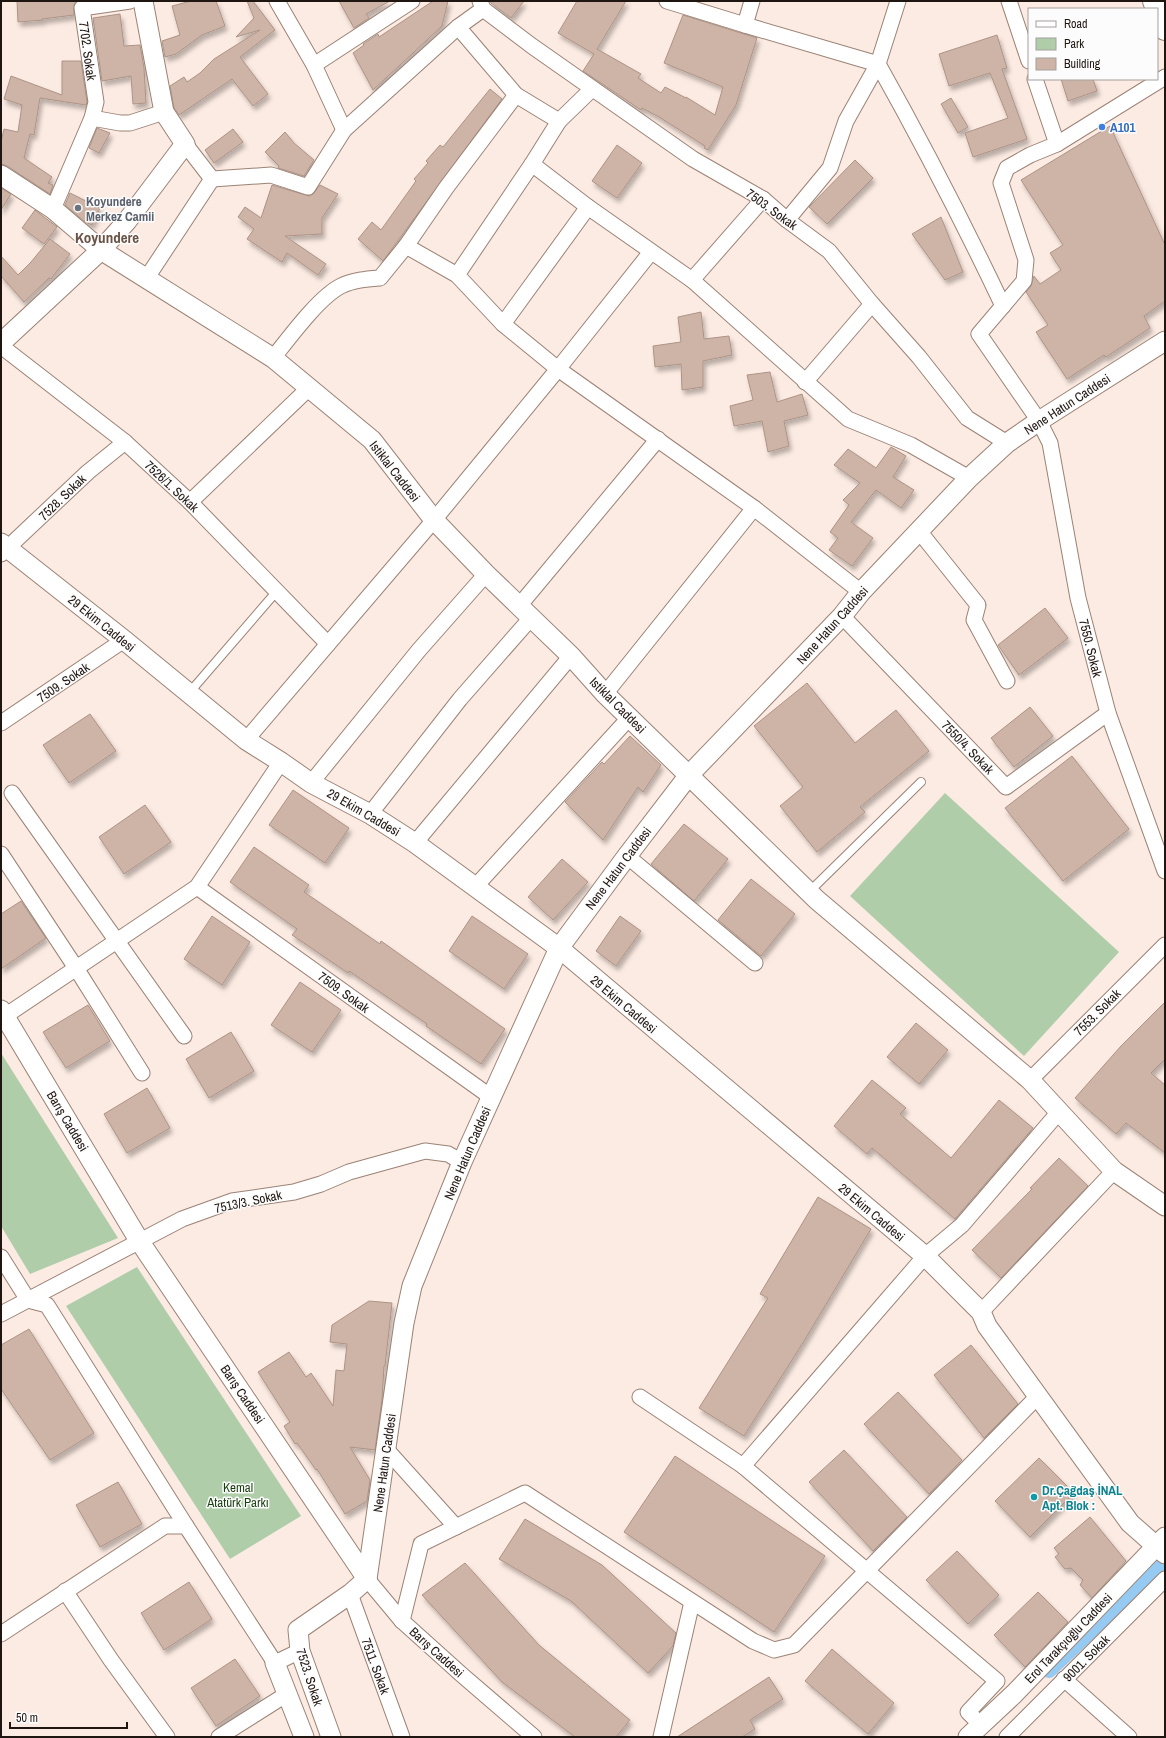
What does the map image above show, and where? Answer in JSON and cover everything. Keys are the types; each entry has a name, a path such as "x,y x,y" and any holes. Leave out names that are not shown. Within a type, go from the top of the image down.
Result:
{"highway":[{"path":"1158,11 1165,29"}],"street":[{"name":"7702. Sokak","path":"92,118 96,102 82,8 130,1"},
{"path":"143,1 164,112 185,144 212,179"},
{"path":"277,1 314,65 344,130"},
{"path":"314,65 412,1"},
{"path":"667,1 878,64 918,135 958,212 1003,306 1024,280 1026,260 1001,182 1006,168 1030,155 1056,144 1165,77"},
{"path":"745,25 752,1"},
{"path":"787,220 830,168 846,121 878,64 898,1"},
{"path":"1009,1 1028,58"},
{"path":"212,179 271,175 308,187 344,130 482,5"},
{"name":"7503. Sokak","path":"482,5 592,89 693,159 763,199 787,220 830,251 872,304 919,357 967,418 1007,443"},
{"path":"458,27 516,94 559,121"},
{"path":"1035,80 1056,144"},
{"path":"457,275 532,164 559,121 592,89"},
{"path":"273,358 325,296 340,286 355,280 380,278 406,246 446,188 516,94"},
{"path":"53,209 92,118 120,124 130,123 164,112"},
{"path":"1,343 101,250 127,221 185,144"},
{"path":"532,164 588,207 692,280 848,419 912,445 969,478"},
{"name":"Istiklal Caddesi","path":"1,175 53,209 101,250 273,358 372,440 434,520 486,574 571,656 605,694 809,892 1030,1080 1058,1113 1114,1171 1165,1206"},
{"path":"146,279 212,179"},
{"path":"692,280 763,199"},
{"path":"503,324 588,207"},
{"path":"406,246 457,275 503,324 558,369 754,508 861,592"},
{"path":"246,740 434,520 558,369 651,252"},
{"path":"805,382 872,304"},
{"name":"7550. Sokak","path":"1003,306 979,334 1039,421 1050,443 1078,598 1108,713 1165,870"},
{"name":"Nene Hatun Caddesi","path":"367,1579 404,1323 412,1286 462,1162 559,948 627,856 690,775 842,616 861,592 969,478 1007,443 1165,341"},
{"name":"7526/1. Sokak","path":"1,346 125,442 190,502 328,644"},
{"path":"190,502 309,388"},
{"path":"370,814 460,699 658,439"},
{"name":"7528. Sokak","path":"3,549 88,472 125,442"},
{"path":"605,694 754,508"},
{"path":"919,531 978,605 974,620 1007,681"},
{"name":"29 Ekim Caddesi","path":"3,549 124,640 246,740 311,783 370,814 415,842 559,948 925,1256 981,1312 987,1326 1130,1523 1162,1545"},
{"path":"311,783 419,650 486,574"},
{"name":"7550/4. Sokak","path":"842,616 1006,787 1108,713"},
{"name":"7509. Sokak","path":"1,723 124,640"},
{"path":"415,842 571,656"},
{"path":"476,887 630,717"},
{"path":"3,1013 76,968 198,887 281,762"},
{"path":"12,793 184,1036"},
{"path":"1,854 76,968 142,1073"},
{"path":"627,856 755,963"},
{"name":"7509. Sokak","path":"198,887 491,1097"},
{"name":"7553. Sokak","path":"1030,1080 1165,946"},
{"name":"Barış Caddesi","path":"3,1013 140,1242 367,1579 402,1621 534,1737"},
{"path":"742,1466 925,1256 962,1225 1058,1113"},
{"name":"7513/3. Sokak","path":"1,1314 182,1219 232,1201 294,1192 321,1184 349,1172 425,1151 448,1154 462,1162"},
{"path":"981,1312 1114,1171"},
{"path":"1,1257 28,1300 47,1305 186,1526 275,1663 304,1737"},
{"path":"402,1621 421,1544 525,1492 753,1641 774,1650 794,1645 1038,1396"},
{"path":"640,1397 742,1466 997,1681 968,1712 974,1731"},
{"path":"386,1449 456,1527"},
{"path":"1,1634 165,1526 186,1526"},
{"name":"Erol Tarakçıoğlu Caddesi","path":"974,1731 1014,1694 1162,1545"},
{"name":"7523. Sokak","path":"331,1737 300,1651 298,1630 350,1594 367,1579"},
{"name":"9001. Sokak","path":"1007,1737 1165,1579"},
{"path":"65,1591 111,1660 167,1737"},
{"name":"7511. Sokak","path":"350,1594 402,1737"},
{"path":"660,1737 692,1602"},
{"path":"275,1663 300,1651"},
{"path":"1064,1679 1129,1737"},
{"path":"219,1737 287,1694"}],"lane":[{"path":"189,693 277,591"},
{"path":"809,892 921,782"}],"green space":[{"path":"945,793 1119,952 1024,1056 850,896"},
{"path":"1,1053 118,1238 30,1274 1,1226"},
{"name":"Kemal Atatürk Parkı","path":"137,1267 301,1516 230,1559 66,1306"}],"building":[{"path":"17,1 76,1 74,5 74,15 18,22"},
{"path":"191,1 216,1 225,26 202,35 176,54 165,57 162,41 180,35 172,6"},
{"path":"247,1 253,1 275,30 240,57 268,94 253,106 232,79 179,115 174,108 170,86 184,77 187,82 200,73 214,59 260,30 236,37 254,18"},
{"path":"339,1 390,1 366,14 369,18 354,28"},
{"path":"433,1 448,1 442,26 373,90 353,53 378,34 379,37"},
{"path":"490,1 524,1 511,18"},
{"path":"577,1 626,1 597,49 641,74 638,78 661,93 665,87 686,97 715,115 723,87 664,63 683,15 757,38 736,105 708,150 704,148 705,146 659,117 642,108 641,110 583,71 594,54 558,33"},
{"path":"120,14 124,46 140,45 144,68 146,103 133,104 131,76 102,81 93,18"},
{"path":"997,35 1007,68 1002,69 1027,139 973,157 965,133 1008,118 990,73 949,86 939,54"},
{"path":"62,61 81,61 87,102 86,105 40,98 34,135 30,134 24,158 52,177 48,183 53,185 50,194 7,166 1,164 1,142 4,129 18,132 22,105 4,99 11,76 62,95"},
{"path":"1061,80 1093,80 1097,91 1068,101"},
{"path":"490,89 502,99 383,261 358,239 372,222 381,230 416,181 414,179 428,163 426,161 440,145 443,147"},
{"path":"951,98 968,127 958,133 941,104"},
{"path":"1110,126 1165,245 1165,301 1144,316 1150,328 1106,357 1104,355 1067,379 1036,332 1048,325 1026,292 1031,286 1034,276 1040,284 1061,270 1050,253 1063,245 1021,180"},
{"path":"97,128 110,133 99,153 89,148"},
{"path":"233,129 243,142 214,163 205,150"},
{"path":"285,132 294,143 314,160 304,176 278,168 279,166 265,152"},
{"path":"617,145 642,163 617,198 592,181"},
{"path":"855,160 873,178 827,224 809,207"},
{"path":"272,185 309,196 313,194 320,185 338,194 322,218 322,234 285,236 326,264 318,275 287,253 282,262 247,239 254,229 238,217 245,207 261,218"},
{"path":"1,188 11,194 1,210"},
{"name":"Koyundere Merkez Camii","path":"70,193 100,208 92,225 85,222 65,205"},
{"path":"35,210 57,227 44,244 22,228"},
{"path":"941,217 963,272 945,280 912,234"},
{"path":"50,239 70,254 51,279 49,278 24,302 1,276 1,256 18,275"},
{"path":"701,312 704,339 729,336 732,355 703,361 703,387 682,390 681,364 655,367 653,346 681,342 678,317"},
{"path":"770,372 777,402 802,394 808,415 784,421 789,446 768,452 762,421 734,426 730,406 753,400 747,375"},
{"path":"891,447 906,456 893,477 914,490 901,508 876,490 851,522 873,538 852,566 829,550 838,538 830,532 849,505 843,500 860,483 834,465 848,449 876,468"},
{"path":"1045,608 1068,638 1019,675 998,645"},
{"path":"807,683 855,743 896,710 929,751 860,807 865,812 817,852 780,806 803,787 754,726"},
{"path":"1030,707 1053,736 1014,767 991,738"},
{"path":"90,714 116,751 69,783 43,745"},
{"path":"630,736 661,765 643,792 638,787 603,840 565,802 602,762 604,764"},
{"path":"1072,756 1129,829 1063,881 1005,808"},
{"path":"293,790 349,828 325,863 269,825"},
{"path":"145,805 171,842 124,874 99,837"},
{"path":"684,824 728,859 694,901 651,864"},
{"path":"254,847 309,885 304,892 380,944 381,941 505,1029 481,1064 426,1026 427,1024 349,971 348,973 292,935 297,929 230,882"},
{"path":"562,859 588,882 553,920 528,897"},
{"path":"751,879 795,914 761,956 718,920"},
{"path":"21,901 46,938 1,969 1,914"},
{"path":"212,916 250,942 222,985 184,959"},
{"path":"472,916 528,954 504,989 449,951"},
{"path":"620,916 641,931 616,966 596,951"},
{"path":"300,982 341,1010 312,1052 271,1025"},
{"path":"1165,1002 1165,1059 1151,1073 1165,1085 1165,1153 1126,1123 1116,1134 1075,1098 1121,1046"},
{"path":"88,1005 110,1041 66,1068 43,1032"},
{"path":"916,1023 948,1050 919,1084 887,1057"},
{"path":"231,1032 254,1071 209,1098 186,1059"},
{"path":"872,1080 906,1108 900,1114 951,1158 999,1100 1033,1128 955,1219 872,1148 867,1154 834,1126"},
{"path":"147,1088 170,1128 127,1153 104,1114"},
{"path":"1059,1158 1088,1186 1001,1278 972,1250 1032,1189 1030,1188"},
{"path":"818,1197 871,1229 804,1341 744,1436 699,1408 768,1298 760,1294"},
{"path":"369,1301 392,1303 384,1366 382,1400 375,1450 350,1447 370,1480 367,1501 345,1514 317,1469 316,1470 297,1443 295,1444 284,1426 290,1422 258,1372 289,1352 306,1377 311,1373 333,1406 336,1370 344,1371 347,1344 330,1342 332,1325"},
{"path":"29,1329 94,1433 50,1460 1,1389 1,1345"},
{"path":"971,1345 1018,1404 984,1438 934,1375"},
{"path":"898,1392 962,1460 929,1494 864,1424"},
{"path":"844,1450 907,1517 873,1551 809,1482"},
{"path":"675,1456 825,1556 774,1632 624,1532"},
{"name":"Dr.Çağdaş İNAL Apt. Blok :","path":"1039,1458 1074,1493 1030,1537 995,1501"},
{"path":"118,1482 142,1524 100,1547 76,1505"},
{"path":"1090,1517 1126,1561 1092,1598 1080,1585 1083,1580 1071,1568 1065,1569 1055,1557 1059,1554 1054,1548"},
{"path":"525,1519 602,1565 676,1633 673,1646 648,1673 571,1601 499,1559"},
{"path":"957,1551 999,1595 968,1624 926,1580"},
{"path":"465,1563 539,1645 630,1720 616,1737 575,1737 502,1682 422,1595"},
{"path":"189,1582 212,1619 164,1650 141,1613"},
{"path":"1038,1592 1068,1622 1025,1667 994,1635"},
{"path":"832,1649 894,1703 868,1734 805,1681"},
{"path":"235,1659 260,1696 216,1726 191,1688"},
{"path":"769,1677 783,1699 750,1720 755,1729 742,1737 677,1737"}],"waterway":[{"path":"1049,1670 1160,1565"}],"place":[{"name":"A101","path":"1102,127"},
{"name":"Koyundere Merkez Camii","path":"78,208"},
{"name":"Dr.Çağdaş İNAL Apt. Blok :","path":"1034,1497"}],"district":[{"name":"Koyundere","path":"107,238"}]}
